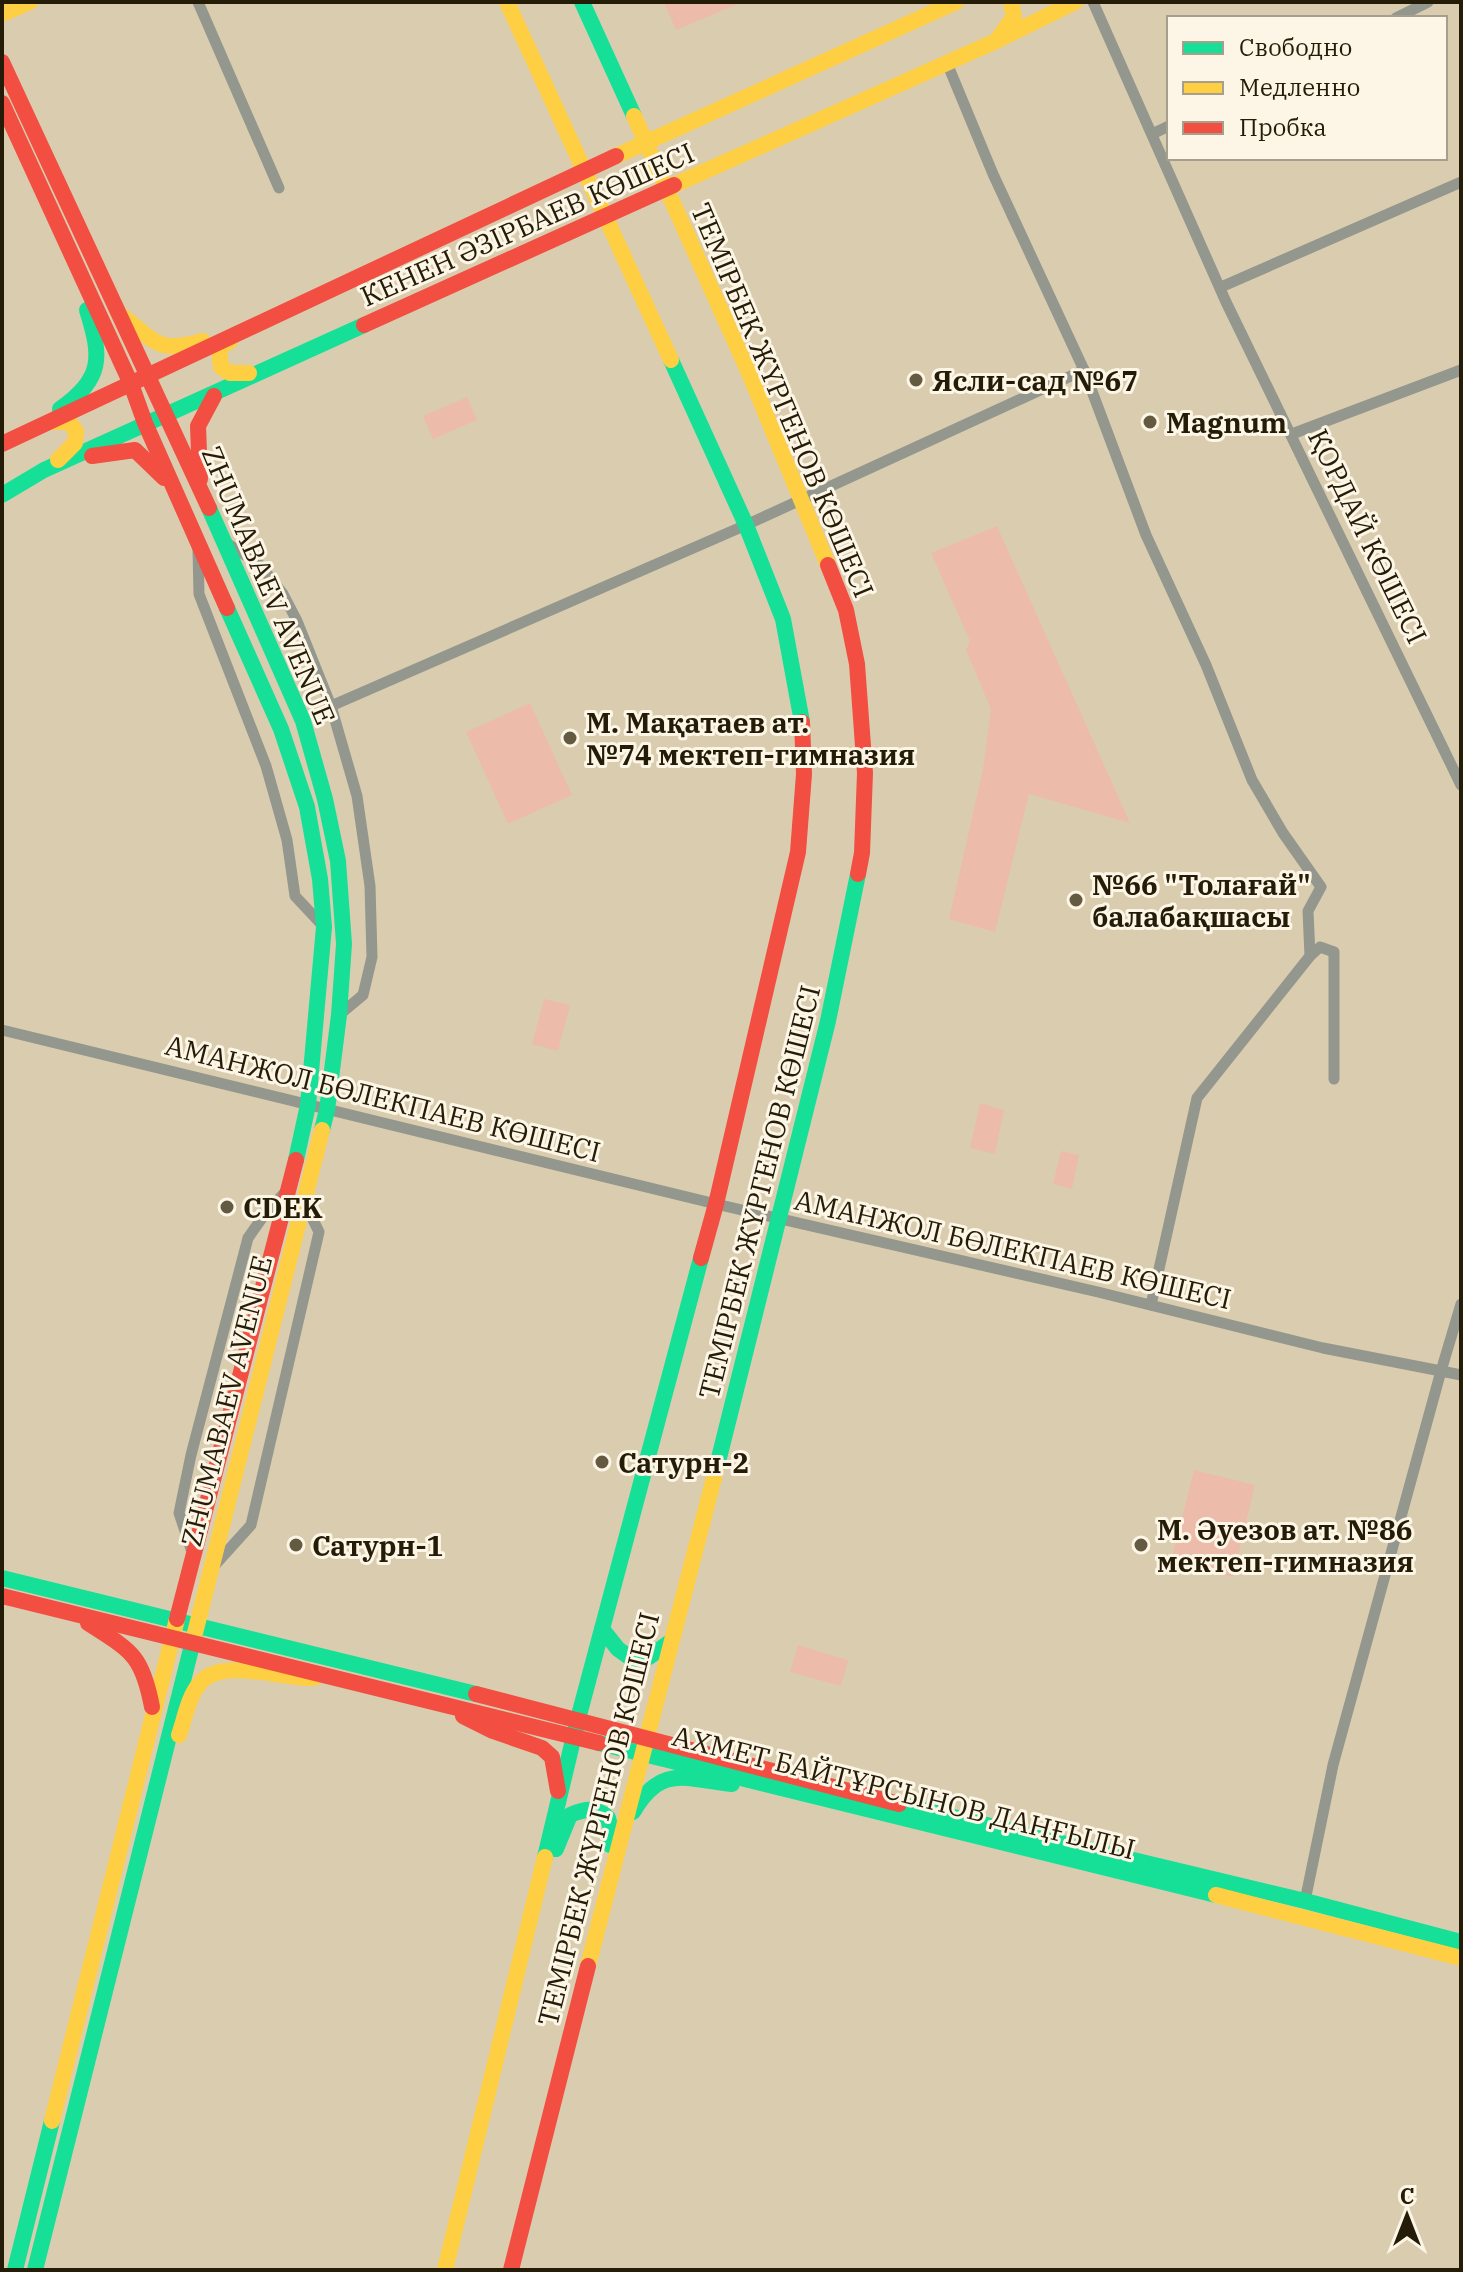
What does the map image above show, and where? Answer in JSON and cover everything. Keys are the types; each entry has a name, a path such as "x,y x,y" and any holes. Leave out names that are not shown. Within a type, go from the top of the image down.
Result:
{"street":[{"path":"2,14 30,2"},
{"path":"198,2 279,188"},
{"name":"ТЕМІРБЕК ЖҮРГЕНОВ КӨШЕСІ","path":"445,2270 578,1719 716,1204 798,852 804,774 802,711 783,619 746,525 507,2"},
{"name":"ТЕМІРБЕК ЖҮРГЕНОВ КӨШЕСІ","path":"511,2270 593,1940 724,1442 843,954 862,853 865,773 857,664 846,610 749,373 582,2"},
{"name":"КЕНЕН ӘЗІРБАЕВ КӨШЕСІ","path":"131,384 585,170 956,2"},
{"path":"996,41 1012,23 1015,14 1011,2"},
{"name":"КЕНЕН ӘЗІРБАЕВ КӨШЕСІ","path":"2,495 44,470 145,423 996,41 1075,2"},
{"name":"ҚОРДАЙ КӨШЕСІ","path":"1093,2 1221,287 1461,785"},
{"path":"1400,16 1428,2"},
{"name":"ZHUMABAEV AVENUE","path":"2,62 167,414 303,721 325,799 338,861 344,944 327,1110 161,1768"},
{"path":"947,63 993,174 1084,370 1146,535 1211,678 1252,780 1283,833 1321,887 1308,911 1310,956"},
{"name":"ZHUMABAEV AVENUE","path":"2,103 131,384 145,423 281,729 307,807 320,879 324,927 308,1105 290,1186 174,1630 15,2270"},
{"path":"1152,134 1167,127"},
{"path":"1221,287 1461,182"},
{"path":"22,434 75,400 98,371 99,349 68,247"},
{"path":"118,313 137,325 148,338 179,348 242,332"},
{"path":"242,332 219,348 218,363 223,371 232,375 245,374 279,365"},
{"path":"331,706 746,525 1084,370"},
{"path":"1292,434 1461,370"},
{"path":"2,444 131,384"},
{"path":"201,493 196,435 201,411 217,392"},
{"path":"44,470 68,452 76,436 69,422 46,423"},
{"path":"71,459 135,450 169,483 190,522"},
{"path":"221,539 260,565 283,594 331,706 357,796 372,914 372,957 363,995 339,1015"},
{"path":"198,542 199,594 266,766 287,840 295,896 324,927"},
{"path":"1151,1305 1197,1098 1320,947 1334,952 1334,1079"},
{"name":"АМАНЖОЛ БӨЛЕКПАЕВ КӨШЕСІ","path":"2,1030 1323,1348 1461,1375"},
{"path":"194,1558 179,1513 191,1455 248,1238 290,1186"},
{"path":"211,1569 251,1525 319,1232 303,1199"},
{"path":"1305,1901 1324,1802 1461,1304"},
{"path":"2,1578 150,1624"},
{"path":"2,1596 77,1615 150,1624"},
{"path":"77,1615 135,1654 148,1678 153,1714"},
{"name":"АХМЕТ БАЙТҰРСЫНОВ ДАҢҒЫЛЫ","path":"150,1624 578,1719 644,1746 778,1788 1305,1901 1461,1942"},
{"path":"602,1629 615,1649 633,1660 645,1660 670,1642"},
{"name":"АХМЕТ БАЙТҰРСЫНОВ ДАҢҒЫЛЫ","path":"194,1635 329,1676 574,1738 644,1746 1050,1848 1212,1894 1461,1958"},
{"path":"35,2270 161,1768 178,1740 192,1695 201,1680 212,1671 227,1669 301,1680 329,1676"},
{"path":"437,1703 493,1731 542,1748 552,1757 560,1797"},
{"path":"622,1830 646,1790 666,1777 778,1788"},
{"path":"529,1917 544,1896 561,1834 570,1815 583,1808 602,1812 611,1820 613,1833 591,1924 593,1940"}],"shaded area":[{"path":"664,2 742,2 676,30"},
{"path":"467,397 477,420 433,439 423,416"},
{"path":"997,526 1130,823 1029,794 995,932 949,919 983,769 991,709 966,650 970,641 931,553"},
{"path":"530,703 572,795 508,824 466,732"},
{"path":"544,999 570,1005 558,1051 532,1044"},
{"path":"980,1103 1004,1110 995,1154 970,1148"},
{"path":"1061,1151 1079,1155 1072,1189 1053,1184"},
{"path":"1194,1470 1255,1485 1233,1577 1171,1562"},
{"path":"798,1645 848,1660 841,1686 790,1672"}],"traffic: fast":[{"path":"582,2 634,116"},
{"path":"60,409 84,387 95,366 95,341 87,310"},
{"path":"2,495 44,470 364,325"},
{"path":"671,360 746,525 783,619 802,722"},
{"path":"209,508 303,721 325,799 338,861 344,944 339,1015 322,1130"},
{"path":"227,608 281,729 307,807 320,879 324,927 308,1105 296,1160"},
{"path":"716,1470 828,1021 858,874"},
{"path":"545,1857 578,1719 701,1258"},
{"path":"2,1578 476,1694"},
{"path":"602,1629 618,1649 632,1659 649,1657 670,1642"},
{"path":"35,2270 195,1633"},
{"path":"599,1743 1216,1895"},
{"path":"633,1812 643,1797 664,1781 687,1778 732,1784"},
{"path":"899,1804 1305,1901 1461,1942"},
{"path":"556,1849 570,1815 590,1810 608,1818 612,1834 610,1845"},
{"path":"15,2270 52,2121"}],"traffic: slow":[{"path":"2,14 30,2"},
{"path":"507,2 671,360"},
{"path":"616,156 956,2"},
{"path":"999,37 1014,17 1011,2"},
{"path":"674,185 996,41 1075,2"},
{"path":"634,116 749,373 828,565"},
{"path":"118,313 148,337 164,345 203,341"},
{"path":"230,341 219,348 221,367 230,373 249,373"},
{"path":"53,422 69,422 76,431 75,443 58,460"},
{"path":"195,1633 322,1130"},
{"path":"588,1966 716,1470"},
{"path":"52,2121 177,1619"},
{"path":"179,1735 192,1695 210,1675 238,1670 314,1678"},
{"path":"445,2270 545,1857"},
{"path":"1216,1895 1461,1958"}],"traffic: jam":[{"path":"2,62 209,508"},
{"path":"2,103 131,384 145,423 227,608"},
{"path":"2,444 616,156"},
{"path":"364,325 674,185"},
{"path":"200,479 198,426 214,396"},
{"path":"92,456 135,450 164,478"},
{"path":"828,565 846,610 857,664 865,773 862,853 858,874"},
{"path":"701,1258 798,852 804,774 802,722"},
{"path":"177,1619 296,1160"},
{"path":"2,1596 599,1743"},
{"path":"88,1623 125,1648 139,1665 152,1707"},
{"path":"476,1694 899,1804"},
{"path":"463,1716 493,1731 542,1748 552,1757 558,1791"},
{"path":"511,2270 588,1966"}],"place":[{"name":"Ясли-сад №67","path":"916,380"},
{"name":"Magnum","path":"1150,422"},
{"name":"М. Мақатаев ат. №74 мектеп-гимназия","path":"570,738"},
{"name":"№66 \"Толағай\" балабақшасы","path":"1076,900"},
{"name":"CDEK","path":"227,1207"},
{"name":"Сатурн-2","path":"602,1462"},
{"name":"Сатурн-1","path":"296,1545"},
{"name":"М. Әуезов ат. №86 мектеп-гимназия","path":"1141,1545"}]}
